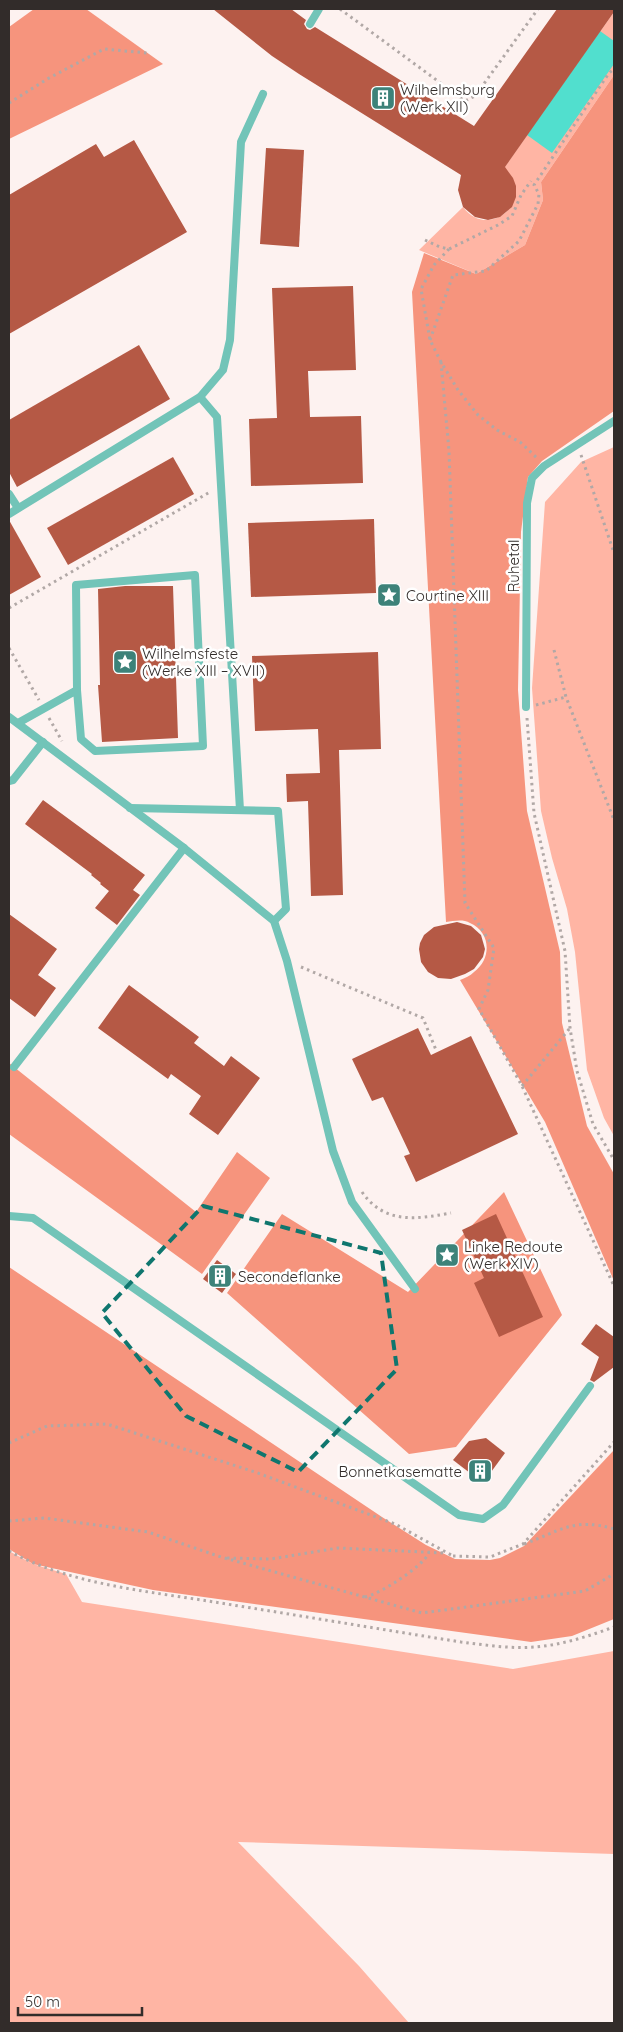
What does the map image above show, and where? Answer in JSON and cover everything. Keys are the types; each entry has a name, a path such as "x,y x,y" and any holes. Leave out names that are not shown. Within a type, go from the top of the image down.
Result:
{"lane":[{"path":"310,24 318,9"},
{"path":"9,514 200,398 223,370 230,340 241,142 263,94"},
{"path":"200,398 217,418 240,810"},
{"name":"Ruhetal","path":"526,707 527,503 532,478 544,466 614,422"},
{"path":"9,494 18,508"},
{"path":"195,575 203,746 95,751 81,739 77,690 76,585 195,575"},
{"path":"18,723 77,690"},
{"path":"9,716 184,848 274,920 316,1074 333,1151 352,1202 415,1289"},
{"path":"9,781 13,780 43,742"},
{"path":"130,808 278,811 286,909 274,920"},
{"path":"14,1067 184,848"},
{"path":"9,1216 33,1218 459,1515 483,1519 503,1505 590,1386"}],"path":[{"path":"340,9 465,101 475,96 538,9"},
{"path":"9,103 49,78 104,49 147,53"},
{"path":"430,340 453,275 486,271 519,241 538,204 538,194 534,185 609,73 614,69"},
{"path":"531,180 521,195 512,216 481,234 449,249 434,264 421,289 430,340 458,390 478,415 497,430 520,442 544,466"},
{"path":"426,240 449,249"},
{"path":"441,362 449,451 466,904 494,948 488,990 479,1009 522,1086 572,1191 614,1286"},
{"path":"573,447 580,453 584,462 614,553"},
{"path":"9,608 207,493 222,490"},
{"path":"554,650 566,697 614,820"},
{"path":"548,702 566,697"},
{"path":"526,707 534,813 565,950 570,1028 577,1071 593,1124 614,1160"},
{"path":"287,962 423,1018 436,1050"},
{"path":"522,1086 570,1028"},
{"path":"361,1191 366,1199 387,1215 418,1219 451,1212"},
{"path":"9,1443 47,1426 107,1424 254,1472 395,1524 452,1556"},
{"path":"523,1544 614,1442"},
{"path":"9,1521 44,1518 148,1532 221,1557 422,1613 585,1591 614,1574"},
{"path":"221,1557 271,1559 338,1548 439,1552 452,1556 490,1557 566,1526 596,1524 614,1529"},
{"path":"9,1551 33,1564 131,1589 461,1642 534,1647 588,1637 614,1627"},
{"path":"364,1598 374,1596 410,1572 425,1561 429,1553"}],"highlighted area":[{"path":"203,1206 381,1253 397,1369 298,1472 186,1416 102,1313"}],"shaded area":[{"path":"34,9 86,9 163,64 9,139 9,27"},
{"path":"614,12 614,75 541,182 543,200 525,245 476,274 419,250 463,207 474,217 485,220 496,218 506,212 513,203 516,192 513,180 504,168"},
{"path":"614,75 614,411 542,461 528,477 521,532 518,690 527,811 560,952 562,1023 587,1126 614,1174 614,1281 545,1122 460,980 480,967 486,953 485,939 477,927 467,922 446,922 412,292 424,253 476,274 525,245 543,200 541,182"},
{"path":"614,447 614,1136 604,1118 587,1070 575,952 567,909 541,811 532,688 545,502 581,462"},
{"path":"9,1063 196,1212 237,1152 270,1178 202,1274 9,1134"},
{"path":"504,1192 562,1315 456,1447 409,1454 227,1293 282,1214 408,1292"},
{"path":"9,1267 382,1517 426,1545 455,1559 490,1560 500,1558 524,1546 614,1450 614,1619 572,1636 531,1642 153,1590 33,1564 9,1549"},
{"path":"9,1551 33,1564 66,1574 82,1602 513,1669 614,1651 614,1854 238,1842 359,1966 409,2023 9,2023"}],"water":[{"path":"600,31 614,41 614,64 552,153 527,135"}],"building":[{"name":"Wilhelmsburg (Werk XII)","path":"213,9 291,9 306,20 304,24 307,29 310,30 315,27 474,126 557,9 614,9 614,12 505,167 516,186 516,197 512,207 500,217 488,220 475,217 463,207 458,190 461,175 272,56"},
{"path":"134,140 187,232 9,334 9,195 96,144 104,157"},
{"path":"266,148 304,150 299,247 260,244"},
{"path":"353,286 356,370 308,371 310,417 361,416 363,483 251,486 249,419 277,418 272,288"},
{"path":"139,345 170,399 17,487 9,472 9,420"},
{"path":"173,457 194,494 68,565 47,528"},
{"path":"374,519 376,593 251,597 248,523"},
{"path":"9,520 41,577 9,595"},
{"path":"125,586 173,586 178,738 102,742 98,685 100,685 98,589"},
{"path":"378,652 381,749 339,750 343,895 311,896 308,801 287,802 286,774 320,773 318,729 255,731 252,656"},
{"path":"43,800 145,875 133,890 140,895 117,925 95,908 109,891 92,874 25,824"},
{"path":"9,914 57,949 38,975 56,988 35,1017 9,998"},
{"path":"457,922 471,926 481,935 485,949 483,957 474,969 465,974 451,979 438,978 428,972 421,962 420,943 424,935 434,927"},
{"path":"129,985 199,1037 194,1043 224,1066 231,1056 260,1078 218,1135 189,1114 201,1096 171,1074 168,1079 98,1028"},
{"path":"418,1028 431,1055 471,1036 518,1134 416,1182 404,1156 410,1154 383,1097 372,1101 352,1059"},
{"path":"496,1214 543,1317 499,1337 474,1283 484,1278 462,1230"},
{"name":"Secondeflanke","path":"217,1260 236,1274 222,1293 203,1279"},
{"path":"596,1324 614,1337 614,1367 594,1382 590,1380 599,1357 581,1344"},
{"name":"Bonnetkasematte","path":"486,1438 505,1453 483,1483 453,1460 469,1441"}],"place":[{"name":"Wilhelmsburg (Werk XII)","path":"383,98"},
{"name":"Courtine XIII","path":"389,595"},
{"name":"Wilhelmsfeste (Werke XIII – XVII)","path":"125,662"},
{"name":"Linke Redoute (Werk XIV)","path":"447,1255"},
{"name":"Secondeflanke","path":"220,1276"},
{"name":"Bonnetkasematte","path":"480,1471"}]}
